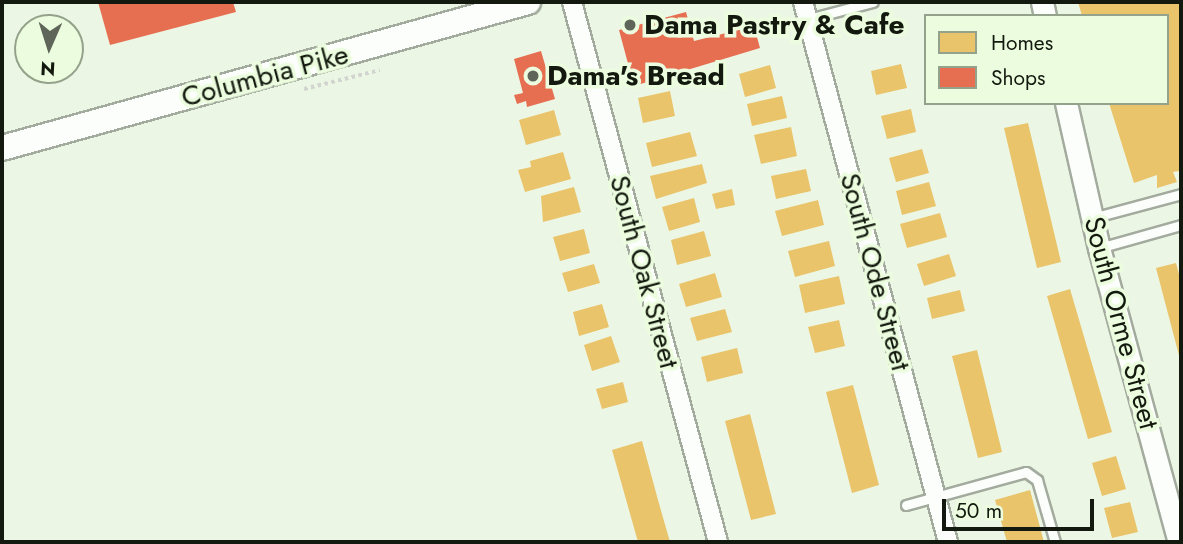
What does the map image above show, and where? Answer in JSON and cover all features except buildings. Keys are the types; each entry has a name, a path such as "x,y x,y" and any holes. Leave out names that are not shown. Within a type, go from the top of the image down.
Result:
{"main road":[{"name":"Columbia Pike","path":"2,148 528,2"}],"street":[{"name":"South Oak Street","path":"572,2 718,542"},
{"name":"South Ode Street","path":"806,10 947,542"},
{"name":"South Orme Street","path":"1066,105 1099,248 1180,542"}],"lane":[{"path":"806,10 873,2"},
{"path":"1092,218 1181,194"},
{"path":"1099,248 1181,225"},
{"path":"906,505 1020,472 1033,474 1055,542"}],"place":[{"name":"Dama Pastry & Cafe","path":"630,25"},
{"name":"Dama's Bread","path":"533,76"}]}
